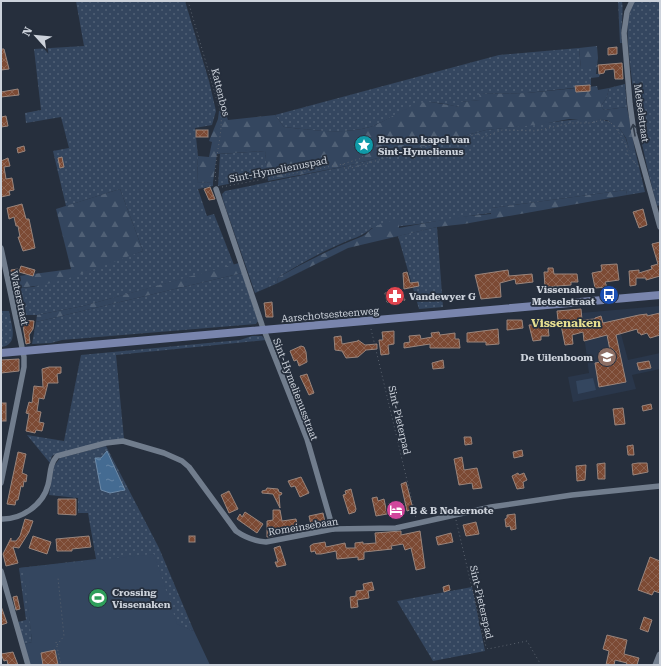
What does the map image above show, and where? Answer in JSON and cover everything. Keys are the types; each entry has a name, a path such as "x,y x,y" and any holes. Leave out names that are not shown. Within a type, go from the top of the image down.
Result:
{"main road":[{"name":"Aarschotsesteenweg","path":"1,353 660,295"}],"street":[{"name":"Metselstraat","path":"632,1 626,16 624,33 630,104 634,133 660,227"},
{"name":"Sint-Hymelienusstraat","path":"216,189 264,330 306,439 333,529"},
{"name":"Waterstraat","path":"1,248 24,367 1,483"},
{"name":"Romeinsebaan","path":"1,519 12,518 28,512 41,500 48,484 52,462 57,456 106,443 123,441 164,453 182,461 236,531 244,537 256,541 266,542 333,529 396,528 455,514 572,495 660,486"},
{"path":"1,571 28,665"},
{"path":"656,665 660,655"}],"path":[{"name":"Kattenbos","path":"188,1 221,114 222,126 215,177 216,189"},
{"name":"Sint-Hymelienuspad","path":"343,164 344,168 370,164 431,145 478,134 484,137 502,130 536,131 570,123 591,124 601,120 610,122 616,128 626,145 628,155 636,164 643,168"},
{"name":"Sint-Hymelienuspad","path":"216,189 343,164 362,158 365,150"},
{"name":"Sint-Pieterpad","path":"369,321 417,523"},
{"name":"Sint-Pieterspad","path":"455,514 486,647 488,649 527,641 541,665"},
{"path":"57,645 64,636 58,578"},
{"path":"56,642 61,665"}],"shaded area":[{"name":"De Uilenboom","path":"660,306 660,323 621,334 628,360 660,353 660,369 632,375 636,389 573,402 568,377 589,373 581,313"}],"green space":[{"path":"76,1 185,1 209,81 216,111 212,125 195,128 198,156 197,183 213,182 213,186 198,189 207,216 214,214 234,265 83,306 37,315 20,315 14,288 33,287 143,251 120,189 66,206 53,151 69,148 61,117 26,123 25,113 41,110 34,49 84,46"},
{"path":"618,1 622,1 623,11 621,32 622,43 620,43"},
{"path":"634,1 660,1 660,205 657,206 641,140 631,73 628,28"},
{"path":"597,46 598,58 596,74 600,74 599,77 591,78 591,69 581,69 579,48"},
{"path":"579,48 581,69 591,69 591,86 527,93 480,94 481,100 461,102 460,107 434,102 419,104 370,127 349,131 327,131 284,127 275,115 499,55"},
{"path":"625,84 627,107 604,110 601,106 607,97 609,88"},
{"path":"597,86 598,90 609,88 607,97 601,106 604,110 627,107 635,150 630,152 626,138 620,129 607,120 569,119 543,124 486,130 347,166 268,181 265,151 217,154 213,182 197,183 198,156 209,157 212,142 209,141 218,119 219,111 224,109 228,120 275,115 284,127 327,131 349,131 370,127 407,108 422,103 429,102 460,107 460,102 480,100 479,94 527,93"},
{"path":"587,118 610,122 620,129 630,151 635,150 645,192 627,195 626,190 491,208 491,213 432,222 372,228 360,236 307,260 277,278 278,283 255,293 223,200 222,194 225,191 347,166 486,130"},
{"path":"265,151 268,176 218,186 220,154"},
{"path":"120,189 143,251 63,280 30,287 14,288 11,277 71,269 56,209"},
{"path":"626,190 627,195 464,224 437,227 348,248 278,283 277,278 330,250 363,236 376,226 389,221 399,219 399,228 458,217 491,214 491,208"},
{"path":"437,227 443,307 419,309 398,236"},
{"path":"239,263 242,273 36,322 37,315 83,306"},
{"path":"242,273 258,321 256,324 62,340 51,343 32,344 36,322"},
{"path":"1,311 9,311 13,333 11,342 1,347"},
{"path":"252,336 262,336 266,340 116,355 124,439 56,454 52,456 50,463 27,435 64,441 81,355 240,340"},
{"path":"593,378 596,390 578,394 576,381"},
{"path":"106,446 159,548 194,631 25,572 32,642 24,644 18,622 26,620 19,568 96,559 88,513 78,513 78,498 49,495 54,466 60,458","holes":["107,451 125,490 120,492 98,470 95,458 101,459"]},
{"name":"Crossing Vissenaken","path":"154,554 177,624 194,631 210,665 30,665 24,644 32,642 24,572 20,572 19,568"},
{"path":"472,587 485,651 433,661 397,601"}],"water":[{"path":"107,451 125,490 110,493 101,490 95,458 101,458"}],"building":[{"path":"617,47 617,54 608,55 608,48"},
{"path":"1,49 4,49 9,69 1,70"},
{"path":"622,63 623,79 615,79 614,69 605,70 604,73 599,74 598,65"},
{"path":"590,85 590,91 576,92 575,86"},
{"path":"18,89 19,95 1,97 1,92"},
{"path":"6,116 8,126 1,127 1,117"},
{"path":"196,130 208,130 208,137 196,137"},
{"path":"24,146 25,151 18,153 17,148"},
{"path":"62,157 64,167 60,168 58,158"},
{"path":"8,158 10,166 4,167 6,179 12,178 14,190 9,191 10,195 1,197 1,161"},
{"path":"210,187 215,199 209,200 204,189"},
{"path":"22,204 26,219 29,219 35,248 23,251 18,237 20,237 18,226 16,226 14,217 9,219 7,208"},
{"path":"643,209 647,225 639,228 633,212"},
{"path":"660,242 660,276 646,280 646,278 636,278 636,285 630,286 629,271 639,270 639,273 652,269 651,266 658,264 652,244"},
{"path":"617,264 619,280 605,282 607,287 595,288 592,273 602,271 601,265"},
{"path":"21,266 35,270 33,276 19,272"},
{"path":"548,268 553,268 554,274 577,274 578,282 571,282 571,285 545,287 544,272 548,272"},
{"path":"18,269 19,276 12,277 11,270"},
{"path":"508,270 509,276 532,274 533,282 516,284 515,279 500,283 501,297 481,299 475,275"},
{"path":"407,272 410,283 418,282 419,286 404,289 403,273"},
{"name":"Vandewyer G","path":"399,288 405,300 396,302 396,304 387,302 385,293 396,291 395,289"},
{"path":"272,302 273,317 266,317 264,303"},
{"path":"581,309 582,320 595,319 601,316 603,323 639,315 647,314 647,316 660,313 660,335 650,338 647,333 641,335 638,333 637,329 616,335 626,382 599,387 595,363 612,360 607,335 584,341 583,332 572,335 573,344 565,345 557,311"},
{"path":"22,320 34,321 33,329 29,335 30,343 26,344"},
{"path":"507,320 522,320 523,328 507,330"},
{"path":"540,324 540,327 548,326 549,336 541,336 541,340 533,341 529,325"},
{"path":"498,329 499,344 486,345 486,342 467,342 467,333"},
{"path":"394,331 394,344 388,345 389,354 381,355 379,340 383,340 382,332"},
{"path":"439,332 440,335 455,333 455,339 459,339 460,348 430,348 430,344 404,348 404,343 410,342 409,336 420,335 421,339 432,337 431,333"},
{"path":"341,336 342,344 358,340 365,345 377,344 377,349 366,350 358,357 346,358 342,351 335,350 334,337"},
{"path":"301,346 304,347 306,352 307,362 299,366 297,360 294,361 290,351"},
{"path":"19,359 19,371 1,373 1,360"},
{"path":"443,360 444,368 433,369 432,363"},
{"path":"649,361 651,368 639,370 637,363"},
{"path":"49,367 61,367 61,373 57,374 58,383 48,383 44,399 39,398 37,411 41,412 39,422 44,423 42,431 36,430 35,433 26,431 29,414 26,413 29,402 32,403 34,386 43,387 42,369"},
{"path":"307,374 314,393 309,395 300,376"},
{"path":"1,403 6,403 6,421 1,421"},
{"path":"651,404 652,409 643,411 642,406"},
{"path":"623,408 625,424 615,425 613,409"},
{"path":"464,437 471,437 472,444 465,445"},
{"path":"633,445 634,455 628,455 627,446"},
{"path":"522,450 523,456 514,458 513,452"},
{"path":"18,452 26,454 22,473 27,475 26,482 24,481 23,487 21,486 18,500 16,500 15,505 7,504"},
{"path":"462,457 464,470 477,468 482,488 473,489 472,483 459,485 454,459"},
{"path":"605,463 605,479 598,479 597,464"},
{"path":"647,463 648,472 633,475 632,464"},
{"path":"586,465 585,480 577,481 576,466"},
{"path":"518,473 519,475 524,473 527,480 523,482 524,488 517,489 512,476"},
{"path":"301,477 309,493 300,497 295,486 291,487 288,481"},
{"path":"406,482 413,509 407,511 401,484"},
{"path":"267,488 278,489 279,492 282,493 279,495 280,508 273,494 262,493 262,491 266,490"},
{"path":"351,489 356,509 355,512 349,514 343,495 346,494 345,491"},
{"path":"229,491 238,509 229,513 221,495"},
{"path":"377,497 378,501 384,499 387,514 376,516 372,498"},
{"path":"58,499 76,499 76,515 58,514"},
{"path":"273,510 280,510 282,521 296,519 298,529 272,530 273,536 267,537 267,521 273,520"},
{"path":"245,512 263,524 257,533 237,519 240,514 242,517"},
{"path":"323,513 325,522 311,525 309,516"},
{"path":"515,514 516,529 511,530 510,526 506,527 505,519 507,518 507,515"},
{"path":"25,519 33,521 29,532 19,548 13,547 18,563 6,566 3,554 11,538 11,541 16,541 20,536"},
{"path":"476,522 479,534 466,536 463,525"},
{"path":"401,531 401,535 420,531 425,568 416,570 411,548 405,550 403,544 391,546 392,549 364,552 364,559 358,560 358,557 337,559 336,551 321,554 316,554 315,551 311,552 310,546 313,544 325,542 326,547 345,543 346,548 355,548 355,543 376,543 375,533"},
{"path":"451,533 453,542 438,545 436,537"},
{"path":"33,536 51,542 47,554 29,548"},
{"path":"89,536 91,547 72,549 72,551 57,551 56,539"},
{"path":"189,536 195,536 195,542 189,542"},
{"path":"280,546 286,565 277,567 275,562 278,562 274,548"},
{"path":"650,557 660,561 660,593 654,591 652,595 638,590"},
{"path":"372,582 374,590 368,591 369,598 357,600 358,607 351,608 350,597 356,596 356,591 364,590 363,584"},
{"path":"449,585 450,590 444,592 443,587"},
{"path":"17,596 20,609 16,610 13,597"},
{"path":"1,606 7,623 1,625"},
{"path":"644,617 652,620 648,632 640,629"},
{"path":"607,635 627,640 624,654 639,658 637,665 626,665 627,663 615,660 614,665 606,665 609,651 603,649"},
{"path":"55,650 58,665 43,665 41,653"},
{"path":"13,652 18,665 8,665 7,660 4,661 1,654"}],"place":[{"name":"Bron en kapel van Sint-Hymelienus","path":"364,145"},
{"name":"Vissenaken Metselstraat","path":"609,295"},
{"name":"Vandewyer G","path":"395,296"},
{"name":"De Uilenboom","path":"607,357"},
{"name":"B & B Nokernote","path":"396,510"},
{"name":"Crossing Vissenaken","path":"98,598"}],"district":[{"name":"Vissenaken","path":"566,323"}]}
